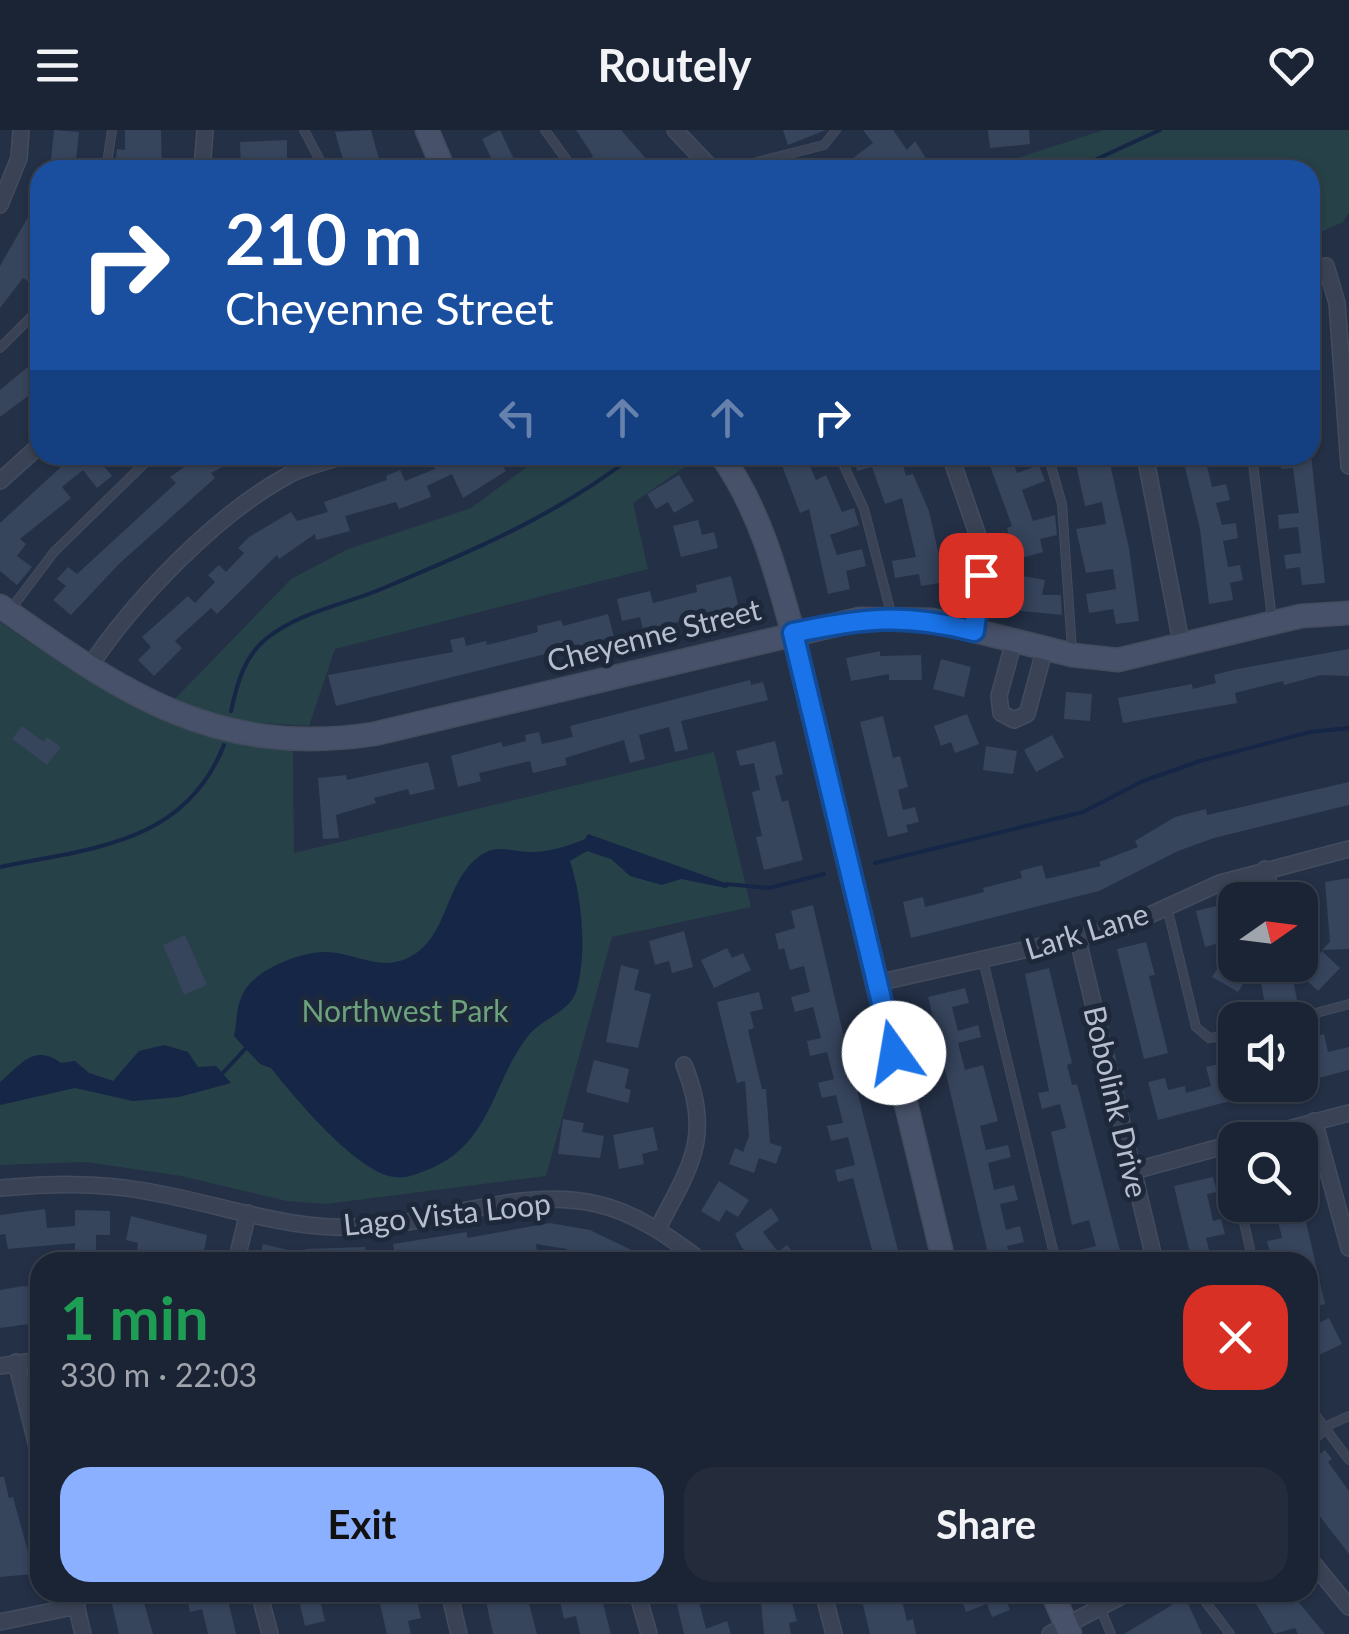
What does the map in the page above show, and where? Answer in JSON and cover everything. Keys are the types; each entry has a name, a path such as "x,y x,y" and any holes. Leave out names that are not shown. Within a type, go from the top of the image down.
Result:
{"street":[{"path":"0,205 19,158 21,130"},
{"path":"203,160 205,130"},
{"path":"426,130 440,160"},
{"path":"675,130 704,160"},
{"path":"1326,266 1337,304 1349,466"},
{"path":"0,481 30,453"},
{"path":"88,668 119,623 250,501 289,474 316,465"},
{"path":"728,465 764,538 793,633 942,1252"},
{"path":"953,465 978,536 981,575 974,631"},
{"path":"1147,465 1182,647"},
{"name":"Cheyenne Street","path":"4,609 140,700 190,720 262,738 338,740 860,618 892,617 974,631 1072,655 1118,660 1273,623 1349,613"},
{"path":"1014,640 999,696 1001,713 1014,720 1026,714 1045,648"},
{"name":"Lark Lane","path":"877,983 1121,928 1220,883 1349,849"},
{"path":"1265,869 1268,882"},
{"name":"Bobolink Drive","path":"1078,940 1151,1252"},
{"path":"658,1228 696,1154 700,1132 695,1092 684,1065"},
{"path":"1310,1122 1349,1113"},
{"path":"1314,1121 1349,1248"},
{"path":"1130,1172 1218,1148"},
{"name":"Lago Vista Loop","path":"0,1188 91,1183 248,1212 280,1225 332,1228 380,1226 518,1202 596,1203 658,1228 690,1252"},
{"path":"238,1252 248,1212"},
{"path":"8,1364 30,1429"},
{"path":"1318,1569 1349,1607"},
{"path":"0,1622 65,1602"},
{"path":"76,1602 83,1634"},
{"path":"262,1602 270,1634"},
{"path":"452,1602 460,1634"},
{"path":"640,1602 649,1634"},
{"path":"826,1602 834,1634"},
{"path":"1054,1602 1062,1632 1114,1602"}],"lane":[{"path":"108,160 112,130"},
{"path":"304,130 319,160"},
{"path":"545,130 567,160"},
{"path":"765,160 824,145 836,130"},
{"path":"0,348 30,318"},
{"path":"4,609 54,552 143,465"},
{"path":"844,465 864,510 892,617"},
{"path":"1051,465 1062,504 1072,655"},
{"path":"1253,465 1273,623"},
{"path":"1167,907 1196,1027 1209,1038 1218,1037"},
{"path":"983,960 1054,1252"},
{"path":"1318,1012 1349,1004"},
{"path":"1244,1222 1251,1252"},
{"path":"1318,1436 1349,1416"},
{"path":"1318,1420 1349,1460"},
{"path":"1206,1602 1230,1634"},
{"path":"1101,1610 1111,1634"}],"green space":[{"path":"1104,130 1349,130 1349,212 1343,222 1320,232 1320,160 1012,160"},
{"path":"529,465 688,465 633,503 648,569 335,649 309,726 246,722 171,703 291,579 348,549 471,508"},
{"name":"Northwest Park","path":"0,622 102,689 174,723 251,745 293,750 294,853 714,752 751,907 612,937 546,1176 326,1204 287,1201 181,1176 86,1162 0,1165"}],"water":[{"path":"588,834 731,885 726,888 681,879 662,885 630,876 611,859 587,851 570,861 578,891 582,941 574,997 528,1036 479,1126 452,1156 432,1168 395,1177 363,1163 328,1132 271,1068 260,1064 234,1036 241,998 254,979 265,972 289,959 314,953 387,963 408,958 431,938 458,883 476,859 498,849 547,851 579,842"},
{"path":"164,1045 188,1052 198,1067 216,1066 231,1083 179,1097 133,1101 75,1088 0,1105 0,1082 35,1056 51,1057 61,1063 75,1061 89,1073 113,1081 139,1051"}],"building":[{"path":"54,130 79,132 76,160 51,160"},
{"path":"125,130 161,130 162,160 116,160 117,149 125,150"},
{"path":"371,130 379,160 343,160 335,132"},
{"path":"500,130 514,160 492,160 482,139"},
{"path":"576,130 621,130 647,160 589,160 593,156"},
{"path":"783,130 826,130 788,145"},
{"path":"863,130 893,130 907,150 915,141 927,160 854,160 873,143"},
{"path":"988,130 1029,130 1030,144 990,148"},
{"path":"287,140 287,159 241,160 240,142"},
{"path":"30,214 30,280 23,278 0,308 0,266"},
{"path":"30,365 30,394 0,417 0,390"},
{"path":"63,465 103,465 112,476 97,488 83,470 62,487 71,498 20,539 26,544 17,556 32,567 17,585 0,571 0,523"},
{"path":"226,465 211,473 215,478 120,563 71,615 53,600 66,586 57,579 68,567 77,574 176,483 170,477 184,467"},
{"path":"434,465 502,465 506,471 463,498 452,474 427,486 431,497 399,509 396,502 345,516 350,531 316,540 315,534 279,559 277,555 217,614 211,608 175,641 182,648 154,676 138,660 151,647 142,637 188,596 195,603 215,582 208,575 219,565 226,572 244,553 238,548 249,537 291,512 297,521 328,512 324,502 387,480 386,476 400,470 405,481 435,469"},
{"path":"782,465 809,465 816,480 826,475 842,512 854,508 859,525 830,535 837,555 862,549 866,566 846,571 850,589 828,594 809,509 800,513"},
{"path":"856,465 903,465 906,476 913,474 929,511 945,582 921,586 919,574 895,578 892,561 916,557 902,498 885,504 872,467 857,471"},
{"path":"990,465 1014,465 1017,473 1039,465 1045,481 1022,490 1033,521 1055,515 1057,535 1040,539 1043,552 1015,560 1007,528 1012,526"},
{"path":"1076,465 1110,465 1129,548 1139,621 1116,624 1113,609 1089,613 1086,594 1116,589 1113,569 1086,573 1076,529 1106,524 1102,502 1085,506"},
{"path":"1184,465 1207,465 1212,487 1226,484 1230,500 1216,503 1222,525 1236,523 1238,538 1223,541 1228,567 1240,565 1243,580 1230,583 1233,600 1209,604 1200,529"},
{"path":"1281,465 1312,465 1325,583 1302,585 1300,567 1286,569 1284,555 1301,553 1298,527 1279,529 1278,515 1299,513 1293,468 1281,469"},
{"path":"679,475 694,501 674,513 668,502 656,509 647,494"},
{"path":"698,520 702,535 714,532 718,548 681,557 673,526"},
{"path":"1016,575 1045,580 1042,595 1061,595 1062,615 1010,610"},
{"path":"731,576 739,608 643,630 640,617 622,621 617,599 650,591 653,603 697,592 696,585"},
{"path":"608,614 614,637 336,706 328,675 453,652 450,640 464,637 466,646 486,641 487,645 538,632 537,626 561,620 563,626"},
{"path":"1349,649 1349,676 1321,675 1284,685 1283,681 1235,693 1237,703 1123,723 1118,698 1192,684 1193,689 1216,683 1214,675 1237,669"},
{"path":"880,651 880,656 921,655 922,680 889,680 889,674 851,681 846,658"},
{"path":"941,659 971,667 964,697 933,689"},
{"path":"750,680 751,685 763,682 768,700 681,721 688,749 675,752 669,727 639,735 645,759 630,763 624,740 565,758 567,765 533,773 530,761 479,773 481,781 458,787 451,756 501,742 503,747 526,741 525,735 539,732 542,744 573,737 570,726"},
{"path":"1066,692 1092,694 1090,721 1064,719"},
{"path":"967,714 979,744 955,753 951,742 941,746 934,726"},
{"path":"883,716 893,758 900,756 908,787 898,790 903,810 915,807 919,822 906,825 908,832 888,837 860,722"},
{"path":"22,726 44,742 47,737 61,747 47,765 12,739"},
{"path":"1052,735 1064,757 1036,772 1024,750"},
{"path":"775,741 783,774 775,776 782,802 788,800 803,860 764,870 756,837 762,836 752,792 760,790 754,763 740,766 736,751"},
{"path":"986,746 1017,751 1013,774 983,770"},
{"path":"428,762 435,789 410,795 408,789 374,798 376,803 336,815 339,838 323,839 318,778 346,775 347,780"},
{"path":"1349,782 1349,805 1214,838 1178,851 1099,891 911,938 903,902 923,897 925,907 984,892 983,888 1022,878 1020,871 1042,865 1046,879 1101,866 1099,862 1138,847 1135,841 1175,817 1206,809 1207,815"},
{"path":"1349,878 1349,949 1322,950 1330,942 1325,882"},
{"path":"813,905 898,1252 863,1252 872,1250 853,1178 838,1182 835,1170 855,1165 848,1137 831,1141 827,1126 843,1123 836,1095 822,1098 818,1083 834,1079 827,1052 810,1056 807,1041 821,1038 813,1007 795,1012 791,997 810,992 804,966 790,970 775,934 795,928 791,911"},
{"path":"1218,906 1218,943 1205,947 1196,911"},
{"path":"684,931 693,967 672,973 669,961 655,965 649,941"},
{"path":"185,935 207,985 184,995 163,945"},
{"path":"1146,942 1155,975 1149,976 1168,1053 1144,1059 1117,949"},
{"path":"727,948 732,958 743,953 751,970 714,988 701,960"},
{"path":"1322,951 1340,968 1318,991 1308,982 1318,982 1318,955"},
{"path":"621,965 639,970 634,990 651,994 638,1048 606,1042"},
{"path":"1049,968 1072,1063 1067,1065 1072,1085 1077,1084 1120,1252 1072,1252 1096,1246 1089,1220 1072,1225 1051,1132 1066,1128 1060,1104 1042,1109 1038,1093 1049,1091 1025,974"},
{"path":"1221,982 1244,982 1238,992"},
{"path":"1261,982 1294,982 1297,1000 1264,1002"},
{"path":"965,988 969,1003 952,1007 958,1031 978,1025 981,1037 958,1043 965,1070 983,1065 998,1121 980,1126 986,1150 1008,1145 1011,1157 988,1163 994,1190 1014,1185 1018,1200 1000,1204 1006,1230 1020,1226 1024,1242 1007,1246 1009,1252 988,1252 928,997"},
{"path":"759,992 763,1009 750,1012 754,1028 748,1030 762,1089 766,1089 770,1143 782,1147 776,1164 759,1158 754,1173 729,1164 735,1148 743,1152 749,1136 745,1081 737,1083 717,1002"},
{"path":"1324,1034 1328,1052 1349,1047 1349,1070 1318,1078 1318,1036"},
{"path":"594,1060 629,1069 625,1088 631,1090 628,1103 586,1092"},
{"path":"1218,1064 1218,1102 1227,1102 1158,1120 1148,1082 1165,1078 1168,1090 1185,1086 1186,1093 1211,1086 1206,1067"},
{"path":"563,1119 584,1123 582,1132 604,1136 600,1158 558,1154"},
{"path":"653,1127 658,1150 642,1154 644,1164 619,1169 613,1135"},
{"path":"1213,1177 1217,1192 1207,1194 1213,1221 1222,1222 1225,1234 1206,1238 1210,1252 1190,1252 1174,1186"},
{"path":"719,1181 749,1200 738,1217 726,1210 719,1222 701,1211"},
{"path":"771,1208 779,1220 763,1232 778,1252 746,1252 735,1234"},
{"path":"45,1209 47,1228 75,1226 75,1210 110,1211 110,1235 96,1235 96,1252 75,1252 75,1243 8,1249 5,1234 0,1235 0,1215"},
{"path":"131,1216 207,1235 204,1252 137,1252 138,1243 126,1240"},
{"path":"1278,1222 1306,1222 1313,1252 1270,1252 1267,1241 1282,1238"},
{"path":"550,1223 590,1230 635,1252 567,1252 567,1249 536,1244 537,1252 394,1252 393,1244 467,1232 467,1238"},
{"path":"263,1244 297,1252 261,1252"},
{"path":"365,1247 366,1252 305,1252 305,1249"},
{"path":"1318,1274 1325,1304 1318,1306"},
{"path":"30,1287 29,1324 0,1328 0,1290"},
{"path":"1329,1318 1342,1344 1318,1356 1318,1323"},
{"path":"1325,1450 1332,1459 1328,1462 1349,1491 1349,1554 1318,1514 1318,1455"},
{"path":"0,1477 4,1477 30,1559 30,1574 0,1577"},
{"path":"111,1602 144,1602 153,1634 119,1634"},
{"path":"188,1602 228,1602 236,1634 208,1634 202,1609 190,1612"},
{"path":"299,1602 320,1602 325,1621 305,1626"},
{"path":"379,1602 417,1602 421,1618 408,1621 411,1634 387,1634"},
{"path":"486,1602 529,1602 537,1634 493,1634"},
{"path":"560,1602 603,1602 611,1634 580,1634 576,1616 564,1619"},
{"path":"676,1602 699,1602 706,1629 727,1621 731,1634 684,1634"},
{"path":"761,1602 792,1602 797,1621 789,1623 791,1634 764,1634"},
{"path":"862,1602 902,1602 907,1621 913,1619 916,1634 870,1634"},
{"path":"962,1602 1007,1602 1010,1610 992,1617 987,1604 966,1612"},
{"path":"1177,1602 1187,1602 1202,1634 1124,1634"},
{"path":"1255,1602 1298,1602 1325,1634 1298,1634 1295,1628 1274,1634"}],"waterway":[{"path":"1095,160 1160,130"},
{"path":"231,711 247,662 259,645 279,629 479,547 575,496 621,465"},
{"path":"875,863 1083,812 1143,781 1200,761 1310,732 1349,728"},
{"path":"0,867 101,846 160,822 185,803 207,778 224,745"},
{"path":"726,884 769,888 824,874"},
{"path":"220,1076 247,1047"}],"route":[{"path":"894,1053 793,633 860,618 897,616 974,631 981,575"}]}
